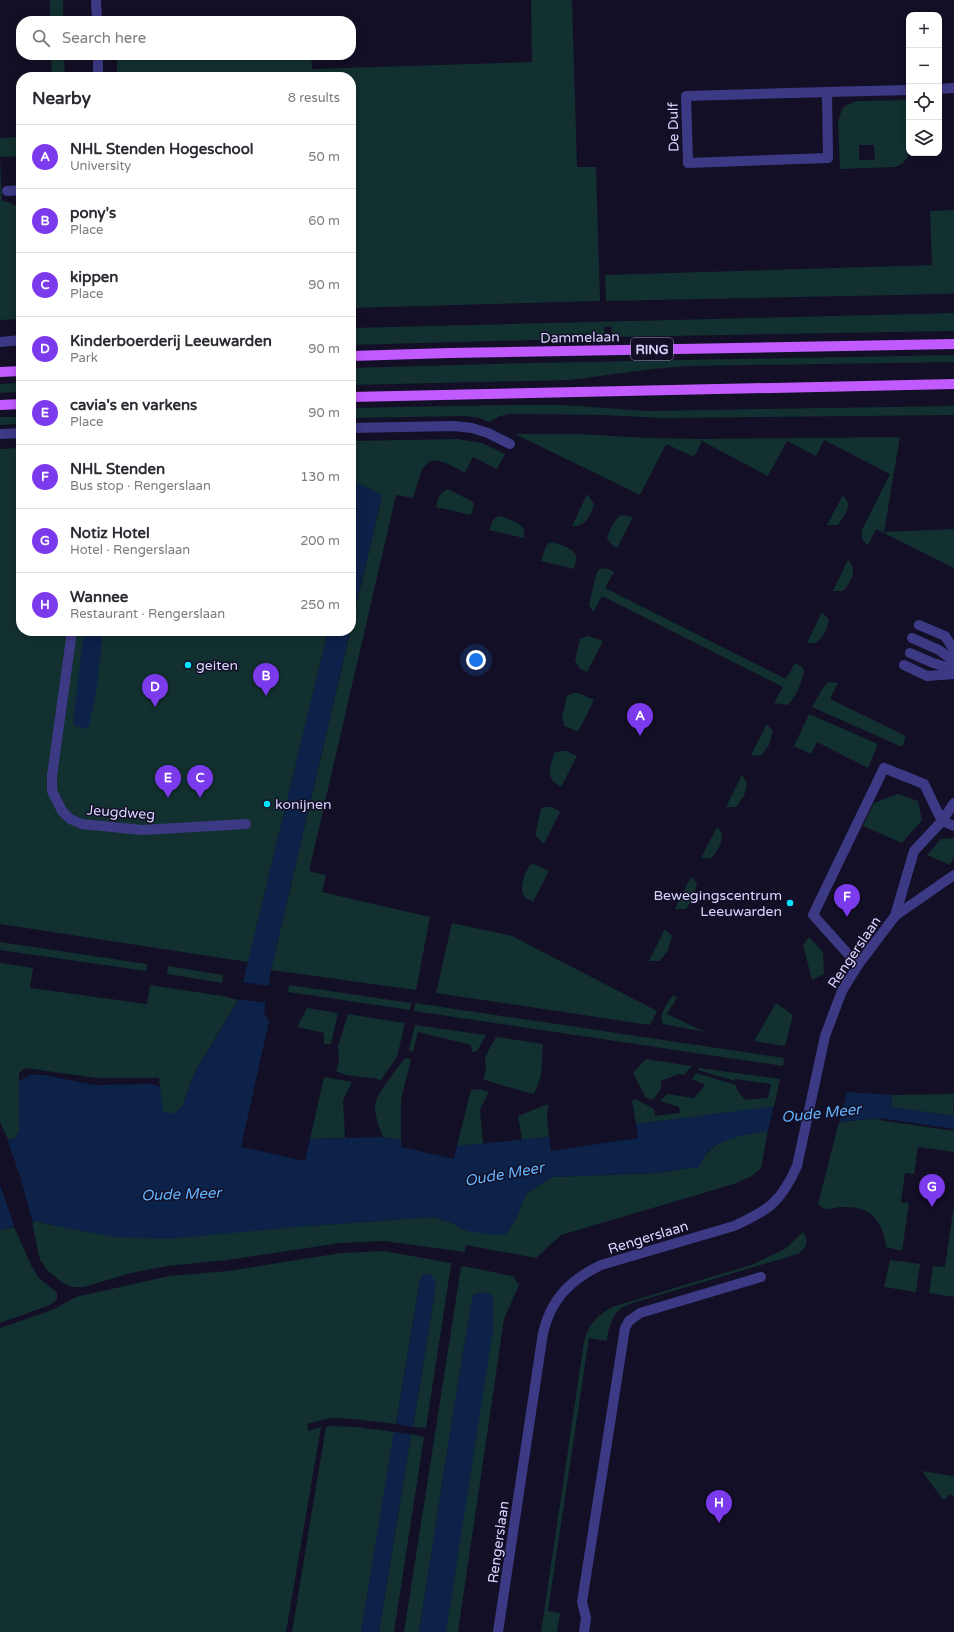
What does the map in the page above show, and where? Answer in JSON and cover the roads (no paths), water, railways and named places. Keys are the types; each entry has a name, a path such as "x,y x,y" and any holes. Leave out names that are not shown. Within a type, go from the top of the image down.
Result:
{"main road":[{"name":"Dammelaan","path":"356,356 954,344"},
{"path":"0,372 16,371"},
{"path":"356,397 954,384"},
{"path":"0,405 16,404"}],"street":[{"path":"96,0 97,16"},
{"path":"98,60 98,72"},
{"path":"942,89 954,88"},
{"name":"De Dulf","path":"827,92 828,158 688,163 686,96 827,92 906,90"},
{"path":"7,191 16,190"},
{"path":"0,342 16,340"},
{"path":"356,428 454,426 472,428 488,433 510,444"},
{"path":"0,434 16,433"},
{"path":"919,625 945,636 954,650"},
{"name":"Jeugdweg","path":"71,636 52,776 52,791 62,811 70,819 82,824 142,830 246,824"},
{"path":"912,638 939,650 954,661"},
{"path":"910,653 933,663 954,669"},
{"path":"904,665 927,676 954,674"},
{"path":"858,965 813,915 884,768 924,784 942,821 954,826"},
{"name":"Rengerslaan","path":"895,916 914,851 942,821 954,803"},
{"name":"Rengerslaan","path":"498,1632 542,1333 550,1310 571,1284 585,1273 601,1265 734,1226 754,1217 768,1208 780,1197 797,1166 825,1036 842,991 858,965 895,916 954,875"},
{"path":"584,1632 586,1618 582,1602 625,1328 628,1321 640,1313 761,1277"}],"water":[{"path":"356,482 382,495 356,606 356,513"},
{"path":"83,636 102,636 97,687 89,726 87,729 75,726 73,722"},
{"name":"Oude Meer","path":"327,636 349,636 271,970 264,1013 269,1021 241,1147 305,1161 310,1139 383,1137 401,1140 401,1147 454,1159 457,1146 549,1137 551,1151 638,1138 636,1124 845,1097 847,1092 892,1095 891,1107 953,1116 954,1109 954,1129 880,1118 857,1120 740,1136 717,1144 707,1152 699,1167 656,1173 552,1177 526,1194 517,1217 506,1235 493,1235 467,1231 450,1222 432,1217 308,1226 168,1239 115,1237 55,1226 37,1221 0,1230 0,1144 15,1138 19,1132 19,1081 30,1075 44,1075 94,1085 153,1084 160,1087 163,1111 175,1113 182,1107 195,1072 239,999"},
{"path":"424,1274 431,1274 436,1284 413,1427 396,1424 420,1280"},
{"path":"483,1292 493,1295 493,1330 446,1632 419,1632 473,1295"},
{"path":"394,1432 411,1434 379,1632 361,1632"}],"place":[{"name":"geiten","path":"188,665"},
{"name":"pony's","path":"266,696"},
{"name":"Kinderboerderij Leeuwarden","path":"155,707"},
{"name":"NHL Stenden Hogeschool","path":"640,736"},
{"name":"cavia's en varkens","path":"168,798"},
{"name":"kippen","path":"200,798"},
{"name":"konijnen","path":"267,804"},
{"name":"Bewegingscentrum Leeuwarden","path":"790,903"},
{"name":"NHL Stenden","path":"847,917"},
{"name":"Notiz Hotel","path":"932,1207"},
{"name":"Wannee","path":"719,1523"}]}
